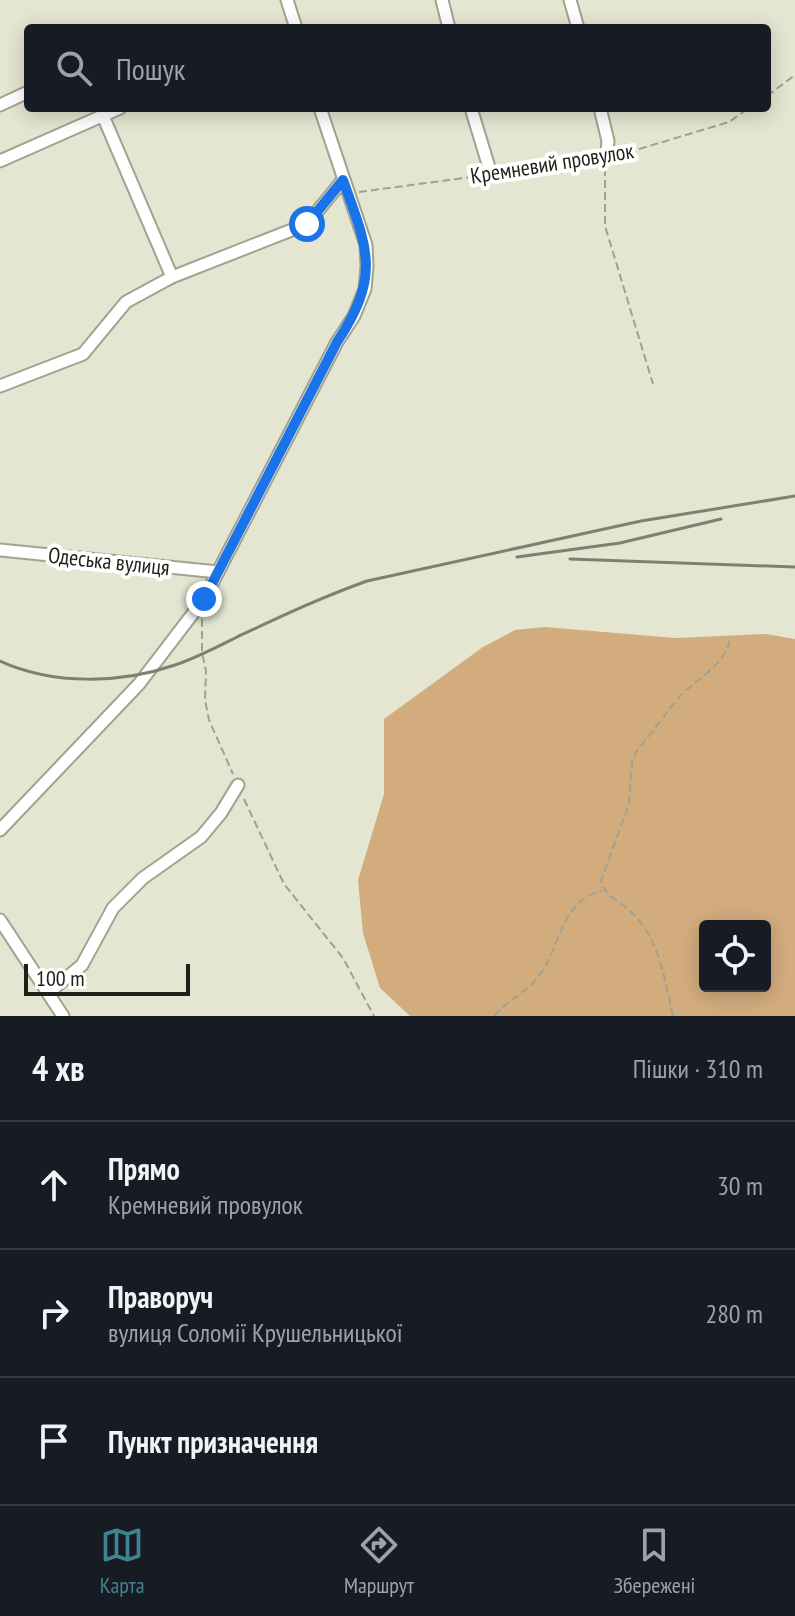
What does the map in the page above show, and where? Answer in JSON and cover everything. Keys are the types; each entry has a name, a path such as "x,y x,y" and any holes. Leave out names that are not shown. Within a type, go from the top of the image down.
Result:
{"street":[{"path":"287,0 294,22"},
{"path":"442,0 448,24"},
{"path":"570,0 577,24"},
{"path":"0,105 24,94"},
{"path":"0,161 112,112"},
{"path":"0,830 139,684 204,599 337,342 354,316 365,289 366,245 321,112"},
{"path":"472,112 491,174"},
{"path":"601,112 608,141 606,159"},
{"path":"103,116 172,277"},
{"path":"0,386 83,354 126,302 172,277 307,224 343,180"},
{"name":"Одеська вулиця","path":"0,550 218,572"},
{"path":"48,993 82,965 113,908 143,878 201,837 238,785"},
{"path":"0,920 63,1016"}],"path":[{"path":"771,93 795,75"},
{"name":"Кремневий провулок","path":"348,194 606,159 729,122 743,112"},
{"path":"606,159 605,226 653,384"},
{"path":"204,599 201,635 209,720 284,884 343,958 374,1016"},
{"path":"673,1016 657,950 636,916 603,890 601,881 629,804 632,762 636,752 675,701 714,667 730,646 730,636"},
{"path":"494,1016 532,983 547,965 555,939 578,902 587,894 603,890"}],"shaded area":[{"path":"545,627 675,638 766,634 795,639 795,1016 410,1016 380,988 363,933 358,880 384,794 384,719 483,647 515,630"}],"railway":[{"path":"0,661 20,669 64,678 132,676 191,659 367,581 641,521 795,496"},
{"path":"517,557 620,543 721,519"},
{"path":"570,559 795,567"}],"route":[{"path":"204,599 337,342 354,316 365,289 366,245 343,180 307,224"}]}
